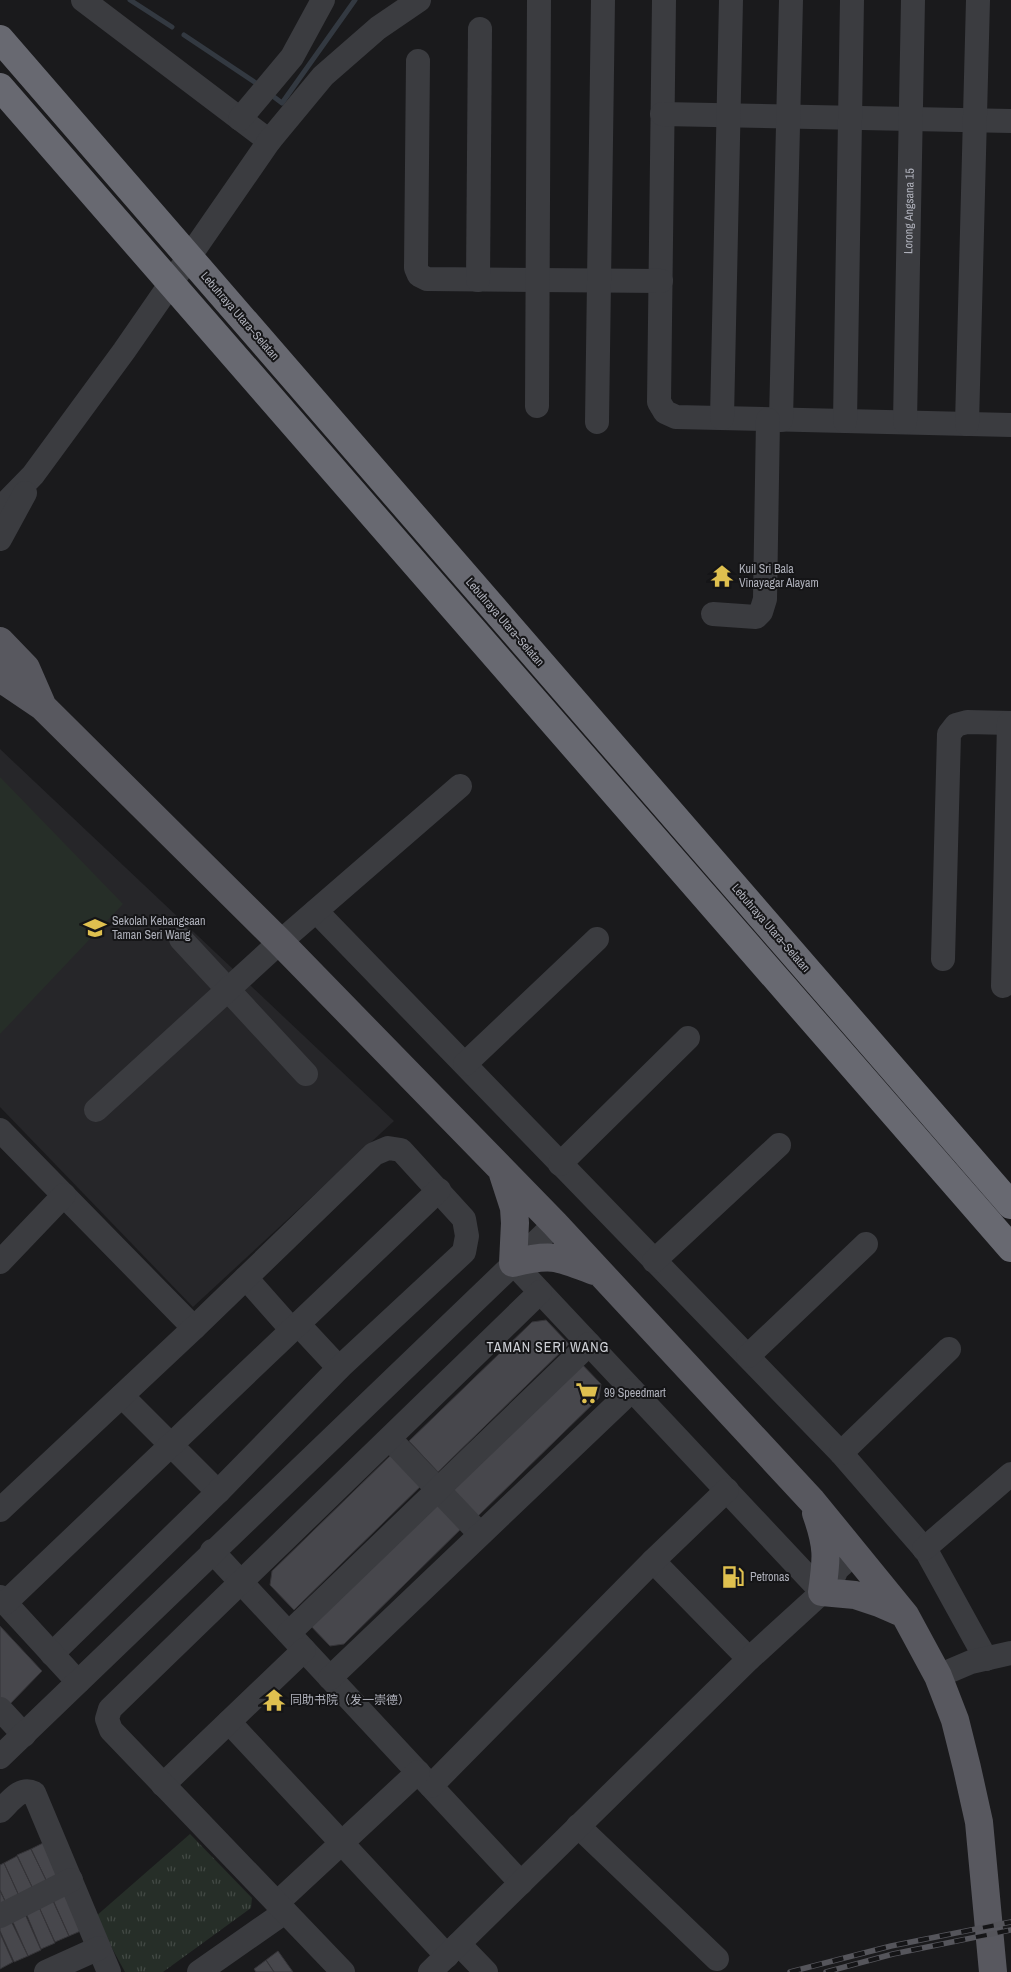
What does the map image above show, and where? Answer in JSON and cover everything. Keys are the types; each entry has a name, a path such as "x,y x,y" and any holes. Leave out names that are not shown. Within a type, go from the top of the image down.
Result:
{"highway":[{"name":"Lebuhraya Utara–Selatan","path":"0,39 1011,1205"},
{"path":"0,87 1011,1248"}],"main road":[{"path":"0,641 26,668 43,707"},
{"path":"0,674 9,684 43,707 280,942 554,1224 812,1501 905,1615 938,1676 955,1720 967,1768 979,1822 993,1972"},
{"path":"503,1172 514,1208 513,1262 537,1257 560,1258 601,1273"},
{"path":"812,1501 826,1544 826,1589 879,1603 905,1615"}],"street":[{"path":"83,0 270,140"},
{"path":"240,119 278,77 292,58 324,0"},
{"path":"0,508 33,475 124,352 270,140 323,76 378,28 419,0"},
{"path":"536,406 539,0"},
{"path":"597,422 603,0"},
{"path":"664,0 660,402 665,412 676,417 1011,424"},
{"path":"722,418 731,0"},
{"path":"713,614 756,617 761,612 764,598 775,420 789,117 791,0"},
{"path":"845,421 852,0"},
{"name":"Lorong Angsana 15","path":"905,422 913,0"},
{"path":"967,424 978,0"},
{"path":"478,280 480,29"},
{"path":"418,61 416,268 420,275 427,279 660,281"},
{"path":"662,114 1011,121"},
{"path":"0,539 16,512 33,475"},
{"path":"943,960 949,734 956,725 967,722 1010,723 1003,986"},
{"path":"96,1110 280,942 460,786"},
{"path":"316,911 841,1453 924,1549 986,1659"},
{"path":"181,939 306,1074"},
{"path":"465,1064 597,939"},
{"path":"560,1164 688,1038"},
{"path":"0,1130 194,1328"},
{"path":"654,1261 779,1145"},
{"path":"0,1510 194,1328 374,1154 388,1148 401,1150 464,1219 467,1236 464,1252 339,1368 218,1492 52,1654"},
{"path":"78,1682 3,1600 173,1444 439,1190"},
{"path":"0,1262 64,1195"},
{"path":"0,1757 554,1224"},
{"path":"748,1356 866,1244"},
{"path":"513,1262 727,1490 826,1589"},
{"path":"246,1278 339,1368"},
{"path":"340,1971 111,1730 107,1719 110,1709 540,1292"},
{"path":"163,1785 229,1722 296,1641 437,1489 589,1344"},
{"path":"841,1453 949,1349"},
{"path":"330,1678 632,1390"},
{"path":"122,1396 173,1444 218,1492"},
{"path":"390,1439 480,1534"},
{"path":"924,1549 1011,1474"},
{"path":"199,1972 281,1908 341,1842 425,1779 727,1490"},
{"path":"212,1551 521,1883"},
{"path":"430,1972 749,1659 826,1589 845,1580 859,1559"},
{"path":"652,1561 749,1659"},
{"path":"938,1676 965,1664 1011,1654"},
{"path":"0,1709 24,1735"},
{"path":"229,1722 341,1842 453,1950 486,1972"},
{"path":"0,1811 22,1791 28,1790 34,1793 109,1972"},
{"path":"578,1826 717,1959"},
{"path":"0,1916 71,1880"},
{"path":"46,1972 99,1948"}],"shaded area":[{"name":"Sekolah Kebangsaan Taman Seri Wang","path":"0,749 394,1121 193,1307 0,1107"}],"green space":[{"path":"0,777 123,904 0,1034"},
{"path":"190,1834 252,1898 251,1908 163,1972 125,1972 95,1917"}],"building":[{"path":"546,1320 569,1344 438,1472 409,1441 532,1322"},
{"path":"577,1359 601,1384 599,1398 476,1518 446,1487"},
{"path":"395,1451 425,1482 294,1610 270,1585 272,1571"},
{"path":"437,1494 466,1524 344,1644 330,1646 306,1621"},
{"path":"0,1626 42,1671 8,1706 0,1697"},
{"path":"45,1842 61,1877 48,1884 31,1849"},
{"path":"31,1849 48,1884 34,1891 17,1855"},
{"path":"17,1856 34,1891 20,1898 4,1863"},
{"path":"4,1863 20,1898 7,1905 0,1890 0,1865"},
{"path":"0,1891 7,1905 0,1908"},
{"path":"67,1894 83,1930 69,1936 53,1900"},
{"path":"53,1901 69,1936 55,1942 39,1907"},
{"path":"39,1907 55,1943 41,1949 26,1913"},
{"path":"25,1914 41,1950 28,1956 12,1920"},
{"path":"11,1921 28,1956 14,1962 0,1931 0,1926"},
{"path":"0,1933 13,1962 0,1969"},
{"path":"278,1951 293,1972 274,1972 266,1960"},
{"path":"266,1960 274,1972 256,1972 254,1969"}],"waterway":[{"path":"130,0 172,27"},
{"path":"270,94 282,103 355,0"},
{"path":"184,35 259,85"}],"railway":[{"path":"790,1972 891,1946 1011,1922"},
{"path":"826,1972 893,1954 1011,1930"}],"place":[{"name":"Kuil Sri Bala Vinayagar Alayam","path":"722,576"},
{"name":"Sekolah Kebangsaan Taman Seri Wang","path":"95,928"},
{"name":"99 Speedmart","path":"587,1393"},
{"name":"Petronas","path":"733,1577"},
{"name":"同助书院（发一崇德）","path":"274,1700"}],"district":[{"name":"TAMAN SERI WANG","path":"548,1347"}]}
